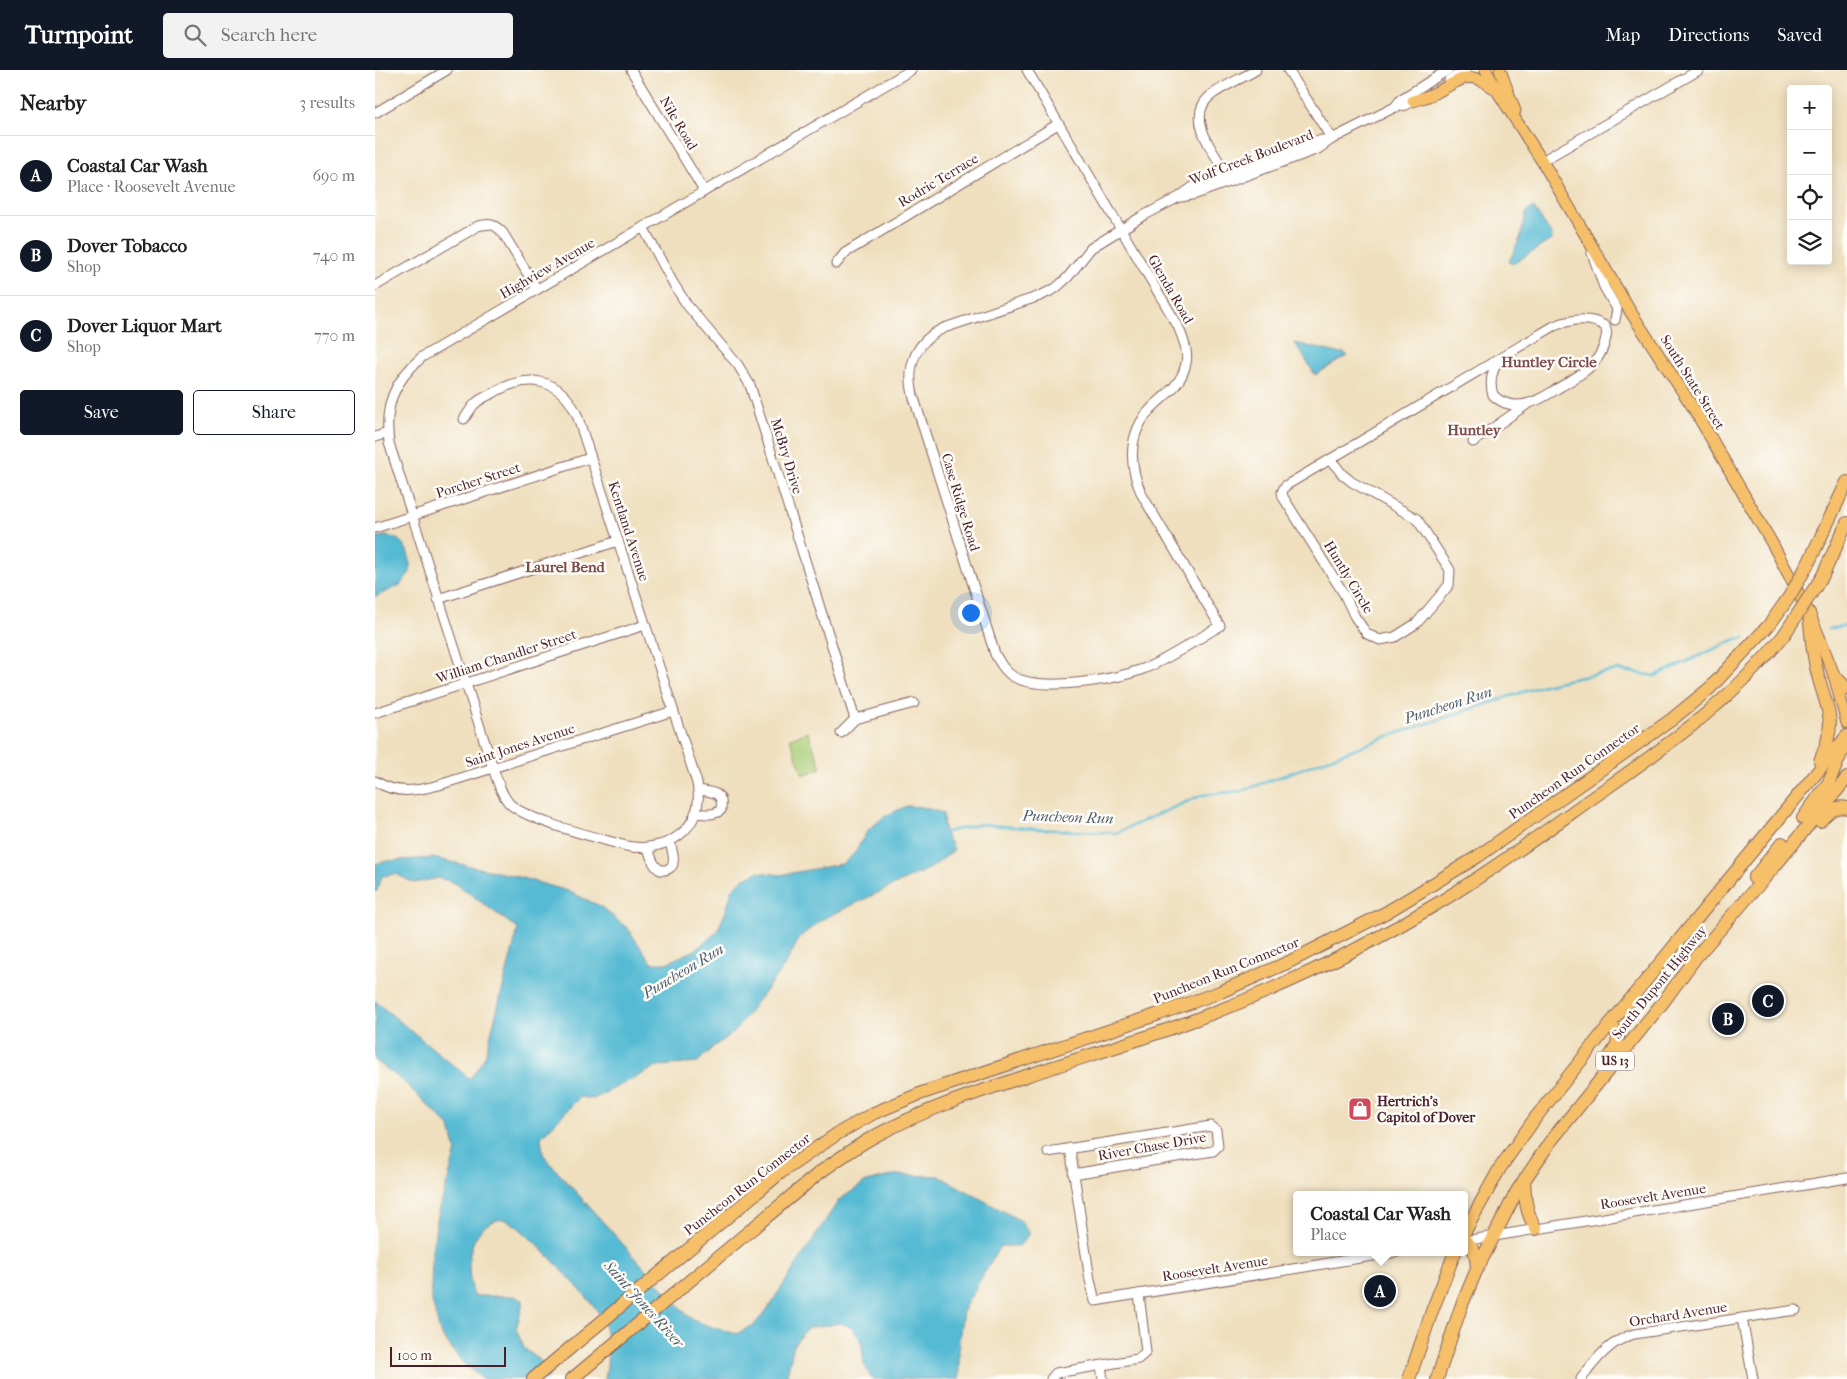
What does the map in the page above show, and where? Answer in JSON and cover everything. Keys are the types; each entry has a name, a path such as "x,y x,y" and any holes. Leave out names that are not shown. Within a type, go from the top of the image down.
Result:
{"highway":[{"name":"Puncheon Run Connector","path":"533,1379 800,1158 837,1134 874,1114 929,1090 1220,992 1297,958 1387,912 1477,857 1665,725 1710,688 1770,624 1789,597 1808,564 1847,482"},
{"path":"571,1379 819,1173 857,1147 892,1128 967,1096 1159,1032 1243,1001 1332,961 1407,921 1501,862 1676,739 1717,706 1746,679 1784,635 1822,577 1847,523"},
{"path":"1809,613 1816,668 1831,720 1827,746 1810,780"},
{"path":"1834,675 1847,689"},
{"path":"1696,957 1751,882 1817,800 1835,771 1847,737"},
{"name":"South Dupont Highway","path":"1468,1231 1500,1168 1542,1110 1610,1024 1847,737"},
{"name":"South Dupont Highway","path":"1437,1379 1461,1307 1477,1269 1525,1180 1559,1131 1664,1001 1696,957 1774,867 1847,778"},
{"path":"1774,867 1833,809 1841,806 1847,808"},
{"path":"1559,1131 1572,1104 1613,1052 1618,1035 1617,1031 1610,1024"},
{"path":"1525,1180 1525,1203 1529,1218 1536,1230"},
{"path":"1468,1242 1475,1250 1477,1269"},
{"path":"1444,1256 1448,1262 1448,1270"},
{"path":"1409,1379 1417,1352 1453,1256"}],"main road":[{"name":"South State Street","path":"1486,70 1630,311 1694,409 1773,545 1809,613 1834,675 1847,723"},
{"path":"1500,70 1519,125"},
{"path":"1413,101 1437,92 1463,77 1479,78 1496,89"}],"street":[{"path":"375,113 447,70"},
{"name":"Nile Road","path":"631,70 704,191"},
{"name":"Highview Avenue","path":"438,599 389,444 389,406 399,380 408,369 422,357 911,70"},
{"name":"Glenda Road","path":"1027,70 1178,326 1186,352 1186,367 1169,394 1156,404 1136,431 1132,448 1132,466 1142,495 1220,626"},
{"path":"1229,177 1203,132 1199,123 1199,113 1202,105 1210,96 1256,70"},
{"path":"1288,70 1332,139"},
{"name":"Wolf Creek Boulevard","path":"1395,107 1401,99 1448,70"},
{"name":"Wolf Creek Boulevard","path":"1120,230 1179,197 1193,187 1229,177 1315,141 1332,139 1395,107 1407,105 1466,70"},
{"path":"1542,161 1699,70"},
{"name":"Rodric Terrace","path":"836,264 845,253 1059,124"},
{"path":"375,286 478,226 489,223 497,226 503,233 537,289"},
{"name":"McBry Drive","path":"643,227 677,290 703,324 739,365 750,386 855,719"},
{"name":"Case Ridge Road","path":"1120,230 1091,248 1068,277 1056,288 1040,296 931,334 922,344 914,358 911,369 913,395 995,654 1002,667 1013,677 1025,682 1045,685 1088,681 1124,674 1143,669 1158,662 1220,626"},
{"path":"1585,234 1604,287 1617,309 1615,320"},
{"path":"1473,442 1529,404 1593,365 1603,349 1607,335 1605,326 1630,311"},
{"name":"Huntly Circle","path":"1329,460 1352,482 1417,519 1450,570 1449,585 1417,623 1395,637 1380,640 1367,634 1283,497 1282,492 1285,486 1461,381 1562,323 1571,320 1585,320 1598,322 1605,326"},
{"path":"1491,389 1492,374 1500,359"},
{"path":"1461,381 1479,378 1486,382 1493,395 1504,404 1529,404"},
{"name":"Kentland Avenue","path":"438,599 500,789 517,810 533,817 639,849 670,842 681,834 695,813 698,805 698,790 572,403 562,392 552,386 529,380 506,385 475,403 464,419"},
{"path":"375,437 388,433"},
{"name":"Porcher Street","path":"375,528 591,458"},
{"path":"438,599 618,541"},
{"name":"William Chandler Street","path":"375,713 645,625"},
{"path":"841,733 855,719 914,703"},
{"name":"Saint Jones Avenue","path":"375,781 391,789 411,792 439,786 673,710"},
{"path":"695,813 710,814 721,810 722,800 719,796 698,790"},
{"path":"648,848 653,864 657,869 669,869 674,859 670,842"},
{"name":"River Chase Drive","path":"1048,1152 1211,1126 1215,1130 1218,1146 1213,1151 1073,1174"},
{"path":"1070,1148 1073,1174"},
{"name":"Roosevelt Avenue","path":"1073,1174 1095,1302 1372,1256"},
{"name":"Roosevelt Avenue","path":"1468,1239 1493,1237 1847,1178"},
{"path":"1051,1379 1056,1373 1138,1359 1146,1352 1139,1294"},
{"name":"Orchard Avenue","path":"1581,1379 1598,1357 1623,1337 1796,1310"},
{"path":"1741,1318 1753,1379"},
{"path":"1101,1366 1103,1379"}],"green space":[{"path":"808,732 821,768 803,775 790,738"}],"water":[{"path":"1533,207 1551,234 1551,240 1513,264 1509,262 1521,236 1526,213"},
{"path":"1295,343 1345,353 1347,356 1315,375"},
{"path":"384,536 397,539 405,547 408,553 410,572 400,585 375,597 375,538"},
{"name":"Saint Jones River","path":"907,806 922,807 943,813 944,832 954,850 934,866 821,920 801,936 785,965 733,1033 713,1047 697,1063 658,1066 593,1099 580,1097 541,1137 543,1154 556,1170 689,1317 703,1324 736,1334 754,1325 766,1311 839,1200 866,1182 895,1175 939,1176 1021,1221 1029,1234 1019,1246 1000,1246 963,1310 959,1341 959,1379 872,1379 864,1364 861,1340 852,1328 841,1323 807,1328 794,1344 786,1379 605,1379 608,1358 607,1336 597,1311 539,1246 514,1224 507,1220 501,1220 494,1221 483,1228 477,1235 470,1251 469,1269 474,1296 514,1296 523,1300 516,1329 524,1348 548,1367 550,1374 547,1379 483,1379 464,1364 444,1339 439,1328 431,1297 432,1251 438,1215 456,1151 450,1127 403,1081 375,1060 375,1001 470,1079 485,1057 518,929 455,883 439,878 414,883 396,874 382,876 377,891 375,891 375,864 387,861 433,858 511,875 568,891 600,906 627,928 652,963 666,963 695,950 717,932 732,890 743,879 758,872 780,875 842,864 853,855 868,830 885,816"}],"waterway":[{"name":"Puncheon Run","path":"1828,629 1847,625"},
{"name":"Puncheon Run","path":"942,833 981,824 1116,833 1202,795 1242,791 1389,736 1547,684 1617,670 1655,676 1736,639 1745,638"}],"place":[{"name":"Dover Liquor Mart","path":"1768,1001"},
{"name":"Dover Tobacco","path":"1728,1019"},
{"name":"Hertrich’s Capitol of Dover","path":"1360,1109"},
{"name":"Coastal Car Wash","path":"1380,1291"}],"district":[{"name":"Huntley Circle","path":"1549,362"},
{"name":"Huntley","path":"1474,430"},
{"name":"Laurel Bend","path":"565,567"}]}
